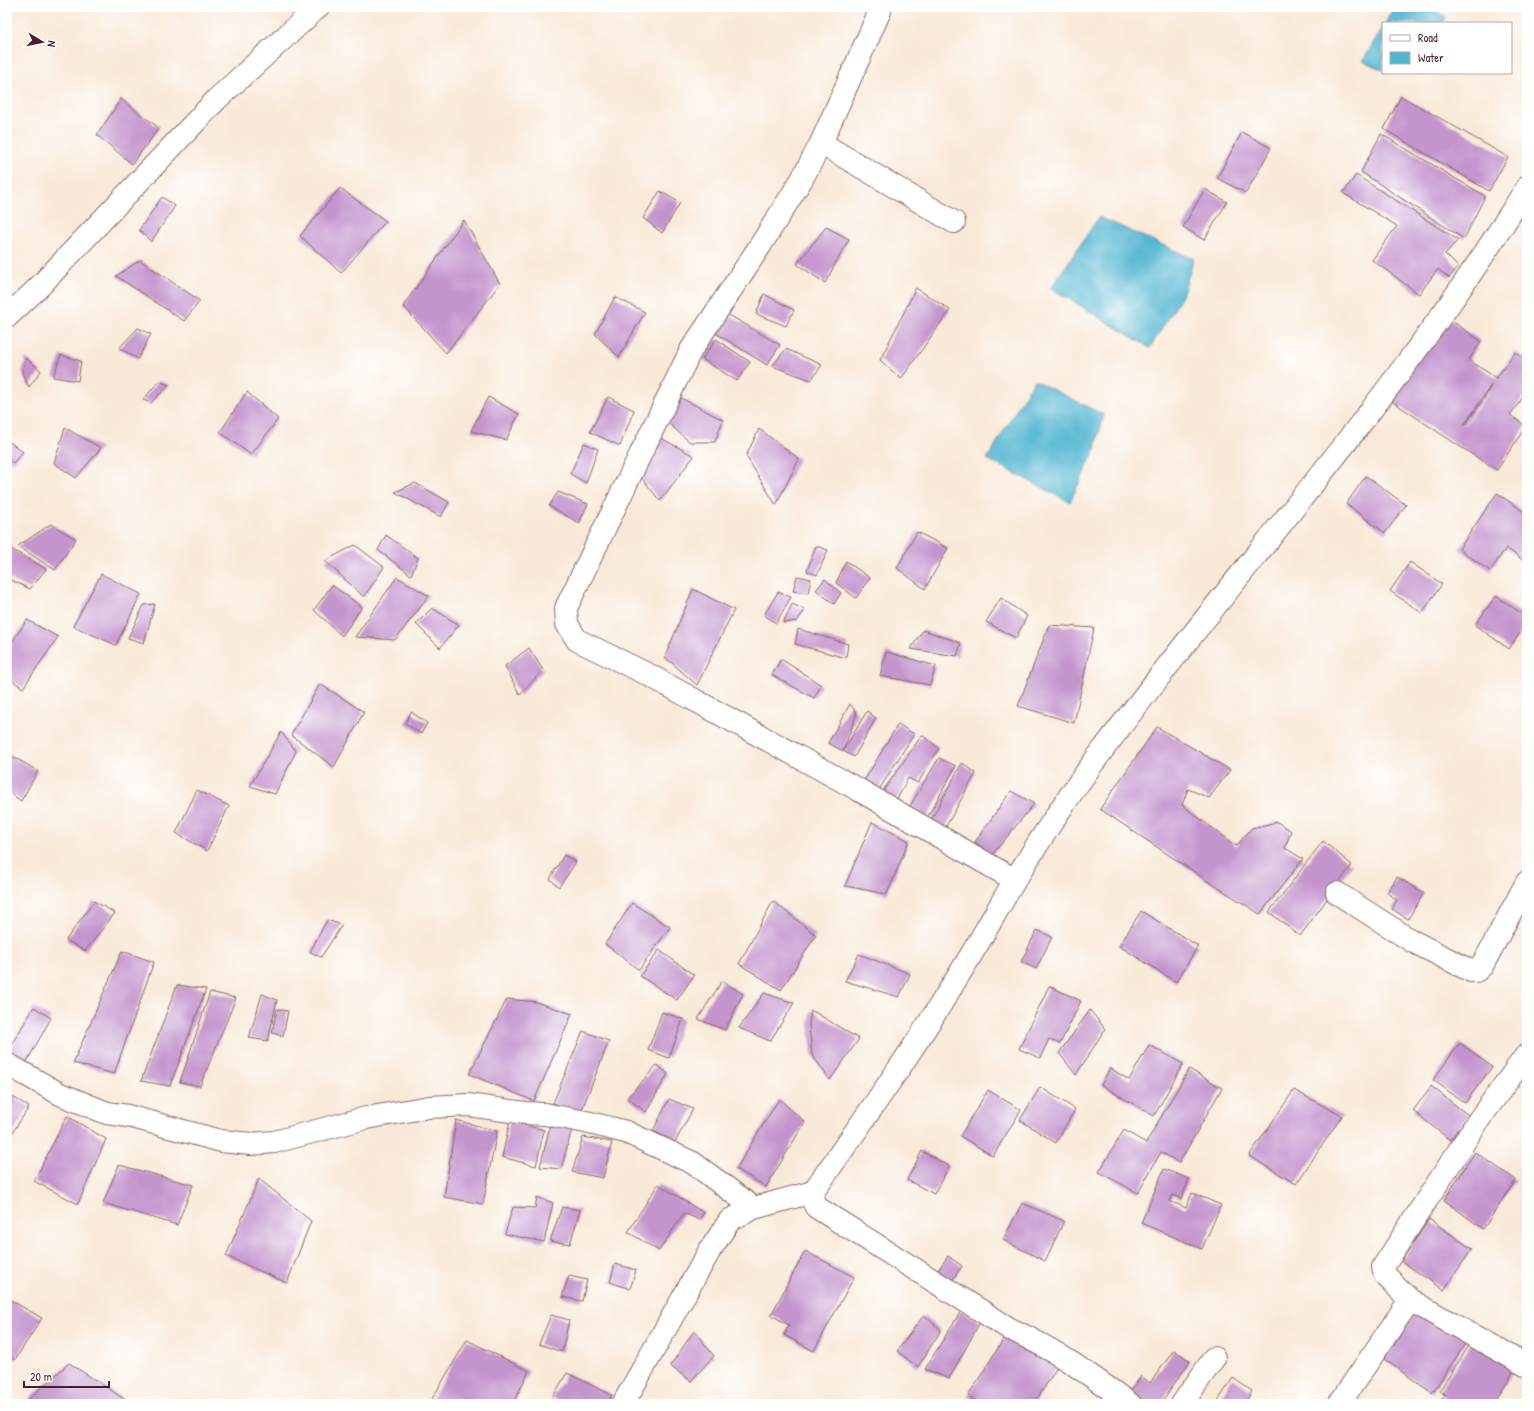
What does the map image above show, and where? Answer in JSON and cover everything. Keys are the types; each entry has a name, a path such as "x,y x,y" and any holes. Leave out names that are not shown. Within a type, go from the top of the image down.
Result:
{"street":[{"path":"7,317 43,282 217,98 318,7"},
{"path":"880,7 880,11 821,143 802,179 764,240 691,350 566,608 567,624 577,640 650,675 859,790 1015,880"},
{"path":"821,143 954,222"},
{"path":"1130,1404 1035,1340 1010,1330 816,1207 812,1199 813,1192 896,1074 955,982 1015,880 1052,821 1100,753 1182,647 1360,425 1454,300 1505,224 1527,187"},
{"path":"1337,893 1412,941 1471,971 1482,966 1527,882"},
{"path":"1527,1054 1478,1121 1383,1268 1385,1275 1410,1300 1527,1366"},
{"path":"7,1064 60,1094 107,1113 128,1116 221,1141 251,1144 274,1142 366,1118 429,1107 468,1105 525,1114 552,1115 626,1132 693,1163 754,1208"},
{"path":"623,1404 710,1250 730,1220 754,1208 813,1192"},
{"path":"1339,1404 1410,1300"},
{"path":"1182,1404 1214,1358"}],"water":[{"path":"1394,7 1431,7 1446,17 1444,22 1386,22"},
{"path":"1382,28 1382,70 1363,61"},
{"path":"1099,217 1194,259 1182,296 1150,348 1051,288"},
{"path":"1034,380 1104,415 1094,452 1070,502 987,459"}],"building":[{"path":"1401,96 1508,157 1489,191 1384,129"},
{"path":"121,99 159,128 132,164 97,135"},
{"path":"1242,132 1271,148 1246,193 1217,178"},
{"path":"1381,134 1485,196 1464,239 1361,172"},
{"path":"1356,175 1458,240 1445,254 1458,267 1449,278 1438,269 1419,294 1372,260 1397,226 1343,193"},
{"path":"340,188 386,221 341,273 300,236"},
{"path":"1205,189 1227,202 1204,240 1183,227"},
{"path":"660,191 680,203 662,233 643,218"},
{"path":"162,197 175,206 151,242 139,230"},
{"path":"464,220 500,284 446,353 403,306"},
{"path":"826,227 849,239 825,283 797,264"},
{"path":"140,260 200,301 184,321 116,276"},
{"path":"916,288 950,310 901,379 880,360"},
{"path":"764,294 794,310 786,326 756,314"},
{"path":"615,297 645,312 619,357 595,334"},
{"path":"724,312 780,345 767,365 714,332"},
{"path":"1446,317 1481,341 1469,360 1496,378 1515,352 1527,360 1527,392 1510,415 1526,426 1497,470 1390,400","holes":["1492,384 1484,399 1465,425 1464,425"]},
{"path":"138,328 151,334 138,359 119,348"},
{"path":"716,339 750,362 737,381 702,359"},
{"path":"786,349 822,365 811,380 772,366"},
{"path":"61,355 81,361 78,381 53,377"},
{"path":"26,358 41,371 29,387 22,373"},
{"path":"159,381 169,385 151,403 143,400"},
{"path":"247,392 278,419 251,455 220,432"},
{"path":"488,397 519,414 506,440 471,431"},
{"path":"608,397 634,410 620,446 590,432"},
{"path":"681,398 723,420 715,442 690,442 668,423"},
{"path":"65,428 101,448 76,478 54,463"},
{"path":"759,429 799,459 776,505 746,456"},
{"path":"659,437 694,456 660,501 638,473"},
{"path":"7,440 23,452 13,463 7,458"},
{"path":"584,443 598,449 586,483 570,474"},
{"path":"1366,476 1406,505 1385,533 1346,504"},
{"path":"415,483 449,502 441,517 395,492"},
{"path":"558,492 588,504 579,523 549,506"},
{"path":"1497,493 1527,514 1527,563 1506,548 1490,571 1459,549"},
{"path":"51,524 76,539 55,570 18,546"},
{"path":"917,532 948,548 925,589 897,568"},
{"path":"386,535 418,558 411,575 378,550"},
{"path":"355,545 384,567 364,597 325,561"},
{"path":"816,546 828,550 817,575 807,571"},
{"path":"11,549 46,569 30,589 7,578 7,557"},
{"path":"846,561 870,578 856,598 836,583"},
{"path":"1410,562 1442,584 1422,613 1390,591"},
{"path":"101,574 141,594 116,645 73,626"},
{"path":"797,576 811,579 808,593 793,591"},
{"path":"397,577 429,596 395,640 355,637"},
{"path":"825,579 841,593 834,604 816,590"},
{"path":"332,585 362,607 342,636 314,610"},
{"path":"693,589 734,610 697,685 665,657"},
{"path":"778,592 791,597 776,623 764,615"},
{"path":"1496,596 1527,617 1527,623 1509,649 1475,625"},
{"path":"1001,598 1027,616 1016,638 986,622"},
{"path":"155,604 144,643 128,638 144,605"},
{"path":"792,604 805,610 797,621 783,623"},
{"path":"432,608 459,625 440,648 416,624"},
{"path":"27,620 58,637 23,688 7,677 7,649"},
{"path":"1049,625 1094,628 1074,723 1018,706"},
{"path":"798,629 848,644 846,658 795,644"},
{"path":"923,630 961,643 957,656 911,649"},
{"path":"529,648 543,670 520,695 505,666"},
{"path":"886,652 936,666 930,685 880,676"},
{"path":"781,659 821,685 814,698 772,675"},
{"path":"320,684 364,712 334,767 291,735"},
{"path":"850,704 857,713 843,751 828,743"},
{"path":"867,711 876,718 854,757 843,751"},
{"path":"411,712 427,723 421,734 405,723"},
{"path":"898,724 914,734 877,793 864,781"},
{"path":"1157,727 1230,770 1209,798 1188,789 1182,805 1236,846 1252,828 1277,822 1291,831 1285,848 1303,859 1260,914 1206,880 1100,809"},
{"path":"281,732 296,751 275,794 250,786"},
{"path":"922,735 939,748 918,783 908,778 895,803 881,794"},
{"path":"7,753 38,771 21,801 7,791"},
{"path":"939,758 956,766 927,818 910,806"},
{"path":"962,763 976,773 944,830 931,820"},
{"path":"197,790 229,806 207,851 176,833"},
{"path":"1011,791 1034,804 992,855 975,842"},
{"path":"872,822 909,841 887,894 845,886"},
{"path":"1323,841 1352,865 1300,936 1269,912"},
{"path":"564,855 576,862 559,887 550,879"},
{"path":"1397,877 1424,893 1408,919 1392,909 1397,900 1387,893"},
{"path":"94,901 115,913 85,951 66,940"},
{"path":"773,901 816,935 781,990 739,964"},
{"path":"632,903 670,927 639,970 605,944"},
{"path":"1141,911 1198,946 1176,982 1119,946"},
{"path":"327,920 342,925 321,957 310,952"},
{"path":"1037,930 1052,937 1036,969 1021,962"},
{"path":"659,950 694,975 677,1000 640,976"},
{"path":"122,951 154,962 114,1074 73,1063"},
{"path":"859,954 910,974 899,997 845,981"},
{"path":"722,981 743,994 725,1030 698,1019"},
{"path":"177,985 206,989 170,1086 141,1081"},
{"path":"1049,986 1081,1001 1060,1044 1049,1039 1040,1058 1019,1049"},
{"path":"210,992 236,998 200,1086 180,1082"},
{"path":"764,993 794,1003 770,1041 739,1028"},
{"path":"262,994 277,1000 268,1041 249,1038"},
{"path":"507,999 536,1002 572,1014 534,1101 469,1074"},
{"path":"34,1007 51,1018 21,1072 7,1060 7,1052"},
{"path":"277,1009 288,1011 283,1036 272,1033"},
{"path":"811,1010 859,1039 830,1080 812,1055 809,1026"},
{"path":"1090,1010 1105,1029 1076,1075 1059,1053"},
{"path":"662,1012 683,1019 669,1058 648,1050"},
{"path":"583,1031 609,1041 581,1112 553,1103"},
{"path":"1460,1043 1492,1067 1465,1103 1433,1080"},
{"path":"1149,1045 1183,1064 1154,1116 1101,1085 1110,1068 1129,1080"},
{"path":"657,1065 668,1074 646,1112 627,1098"},
{"path":"1189,1069 1222,1088 1179,1163 1161,1152 1138,1193 1099,1172 1124,1130 1146,1143"},
{"path":"1431,1086 1469,1116 1450,1140 1413,1111"},
{"path":"1040,1087 1075,1109 1056,1143 1020,1120"},
{"path":"988,1090 1021,1110 993,1156 960,1136"},
{"path":"1294,1090 1342,1116 1296,1184 1249,1156"},
{"path":"13,1097 29,1107 7,1141 7,1108"},
{"path":"669,1099 693,1109 675,1142 653,1131"},
{"path":"779,1099 805,1122 766,1187 736,1169"},
{"path":"67,1116 106,1139 78,1204 34,1181"},
{"path":"456,1120 497,1131 483,1204 444,1197"},
{"path":"510,1121 544,1130 536,1166 502,1157"},
{"path":"551,1122 573,1125 561,1169 540,1167"},
{"path":"583,1137 612,1142 603,1178 572,1172"},
{"path":"922,1151 949,1166 934,1194 907,1180"},
{"path":"1475,1152 1516,1180 1483,1229 1444,1200"},
{"path":"119,1165 193,1185 177,1225 103,1203"},
{"path":"1164,1169 1189,1179 1181,1199 1173,1195 1170,1201 1186,1208 1192,1193 1221,1205 1202,1249 1141,1223"},
{"path":"259,1179 311,1221 287,1283 226,1256"},
{"path":"658,1184 704,1213 699,1220 684,1213 659,1251 628,1232"},
{"path":"537,1197 553,1203 544,1242 505,1234 513,1207 535,1208"},
{"path":"1022,1203 1064,1221 1045,1261 1003,1240"},
{"path":"562,1207 580,1210 570,1244 550,1241"},
{"path":"1429,1219 1472,1249 1444,1290 1401,1261"},
{"path":"805,1251 854,1277 814,1351 784,1335 789,1325 771,1315"},
{"path":"948,1256 962,1266 949,1285 935,1275"},
{"path":"615,1264 636,1270 630,1289 610,1282"},
{"path":"569,1276 587,1280 582,1301 562,1297"},
{"path":"7,1298 42,1318 15,1360 7,1354"},
{"path":"1417,1310 1469,1338 1432,1393 1384,1359"},
{"path":"961,1311 980,1322 949,1379 925,1369"},
{"path":"551,1315 569,1320 562,1352 539,1344"},
{"path":"924,1315 941,1330 918,1367 897,1351"},
{"path":"694,1331 714,1356 691,1381 670,1366"},
{"path":"1005,1337 1028,1351 1033,1343 1061,1361 1034,1404 980,1404 968,1396"},
{"path":"467,1340 529,1371 513,1404 429,1404"},
{"path":"1472,1341 1516,1367 1494,1404 1439,1404 1445,1395 1440,1390"},
{"path":"1174,1350 1190,1361 1160,1404 1140,1404 1128,1396 1141,1376 1150,1383"},
{"path":"69,1363 132,1404 23,1404"},
{"path":"567,1373 612,1395 607,1404 562,1404 552,1398"},
{"path":"1233,1378 1252,1391 1244,1404 1216,1404"}]}
